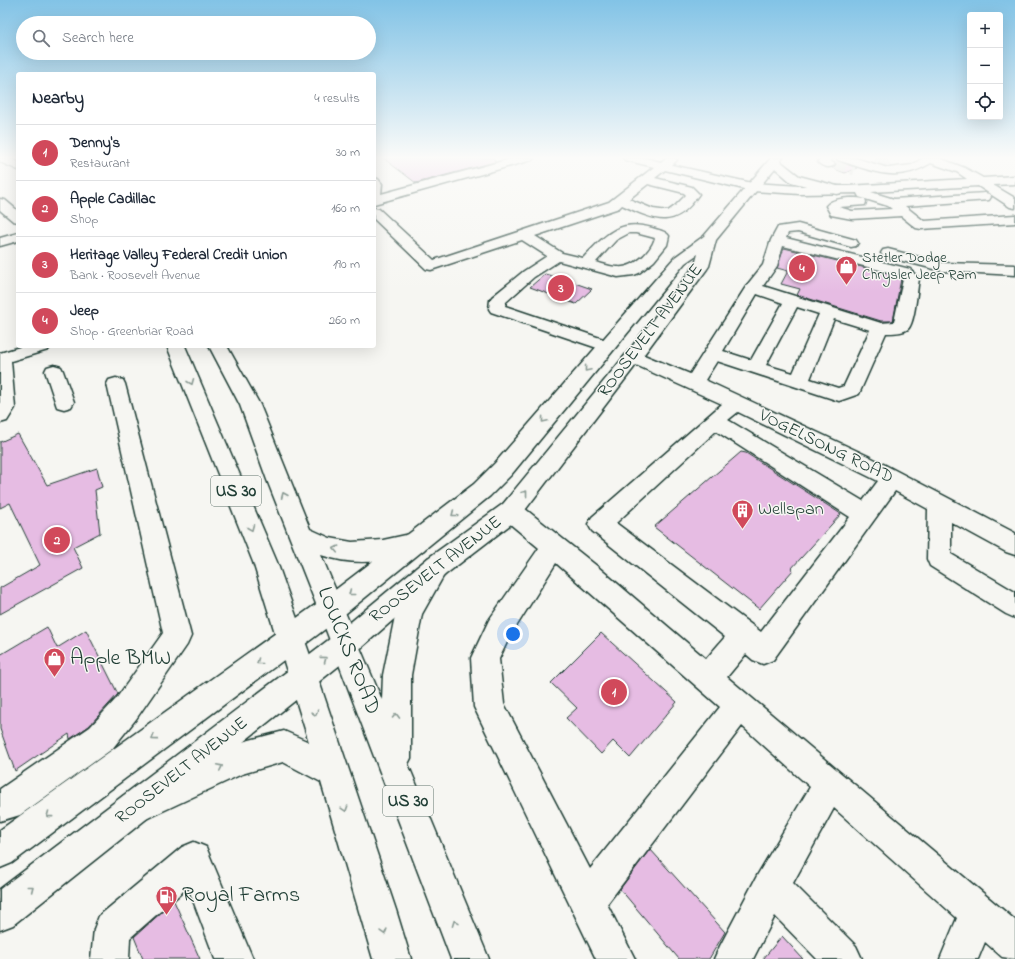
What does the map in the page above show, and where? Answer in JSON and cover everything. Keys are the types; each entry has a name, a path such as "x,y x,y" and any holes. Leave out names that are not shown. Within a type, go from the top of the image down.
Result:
{"main road":[{"path":"0,203 16,216"},
{"path":"380,224 431,266 617,203"},
{"path":"628,203 649,211 666,215 674,214 685,203"},
{"name":"ROOSEVELT AVENUE","path":"0,851 291,639 482,490 503,469 671,270 680,260 709,239 739,203"},
{"path":"893,203 921,225 1015,219"},
{"path":"880,214 904,212"},
{"path":"524,235 557,256 586,264 618,272 634,270 649,258 660,245 662,236 646,230 629,228 617,232 586,264"},
{"path":"694,383 754,288 770,266 778,240 783,230 798,228 942,267 1015,270"},
{"path":"0,242 16,238"},
{"name":"ROOSEVELT AVENUE","path":"0,912 135,808 303,675 345,644 437,566 511,511 633,357 702,266 709,239"},
{"path":"754,288 880,328 893,328 902,325 908,305 911,278 905,272 778,240"},
{"path":"557,256 529,274 498,300 497,309 606,346"},
{"path":"633,357 625,352 627,341 670,285 671,270"},
{"path":"755,368 793,300"},
{"path":"799,382 828,312"},
{"path":"712,354 839,395 852,390 880,328"},
{"path":"0,416 5,408 1,359 36,348"},
{"name":"US 30","path":"177,348 265,562 303,675 378,910 392,959"},
{"name":"LOUCKS ROAD","path":"219,348 250,405 278,480 470,959"},
{"name":"VOGELSONG ROAD","path":"633,357 736,402 860,462 1015,545"},
{"path":"54,371 64,402"},
{"path":"0,805 8,803 101,738 126,709 177,636 116,384"},
{"path":"736,402 600,524 763,651 892,479"},
{"path":"715,421 866,514"},
{"path":"940,505 939,560 1015,606"},
{"path":"511,511 708,678 1015,944"},
{"path":"301,536 330,548 350,552 366,553 383,551 416,543"},
{"path":"554,546 499,629 485,658 489,708 588,901 616,959"},
{"path":"395,770 397,674 409,611 437,566"},
{"path":"708,678 744,635"},
{"path":"588,901 739,706"},
{"path":"135,808 238,759 284,746 333,772"},
{"path":"733,959 771,887 830,784"},
{"path":"110,959 112,929 194,859 234,959"},
{"path":"771,887 843,959"},
{"path":"959,959 978,912"}],"building":[{"name":"Stetler Dodge Chrysler Jeep Ram","path":"784,248 899,276 901,279 893,321 881,321 797,295 800,289 781,284 788,271 777,268"},
{"path":"545,274 592,289 576,304 530,287"},
{"path":"18,434 47,485 97,468 102,487 95,490 100,533 73,547 83,568 0,614 0,588 40,565 10,503 0,508 0,442"},
{"name":"Wellspan","path":"741,452 746,453 841,514 791,569 793,570 759,609 654,527"},
{"name":"Apple BMW","path":"47,627 57,648 86,630 118,694 89,726 70,739 69,734 15,771 0,729 0,655"},
{"path":"601,633 677,702 630,758 613,741 601,754 566,718 577,708 551,683"},
{"path":"650,849 725,932 709,959 679,959 620,889"},
{"name":"Royal Farms","path":"174,901 200,959 143,959 134,937"},
{"path":"782,936 803,959 763,959"}],"place":[{"name":"Jeep","path":"802,268"},
{"name":"Stetler Dodge Chrysler Jeep Ram","path":"846,286"},
{"name":"Heritage Valley Federal Credit Union","path":"561,288"},
{"name":"Wellspan","path":"742,530"},
{"name":"Apple Cadillac","path":"57,540"},
{"name":"Apple BMW","path":"55,678"},
{"name":"Denny's","path":"614,692"},
{"name":"Royal Farms","path":"167,916"}]}
